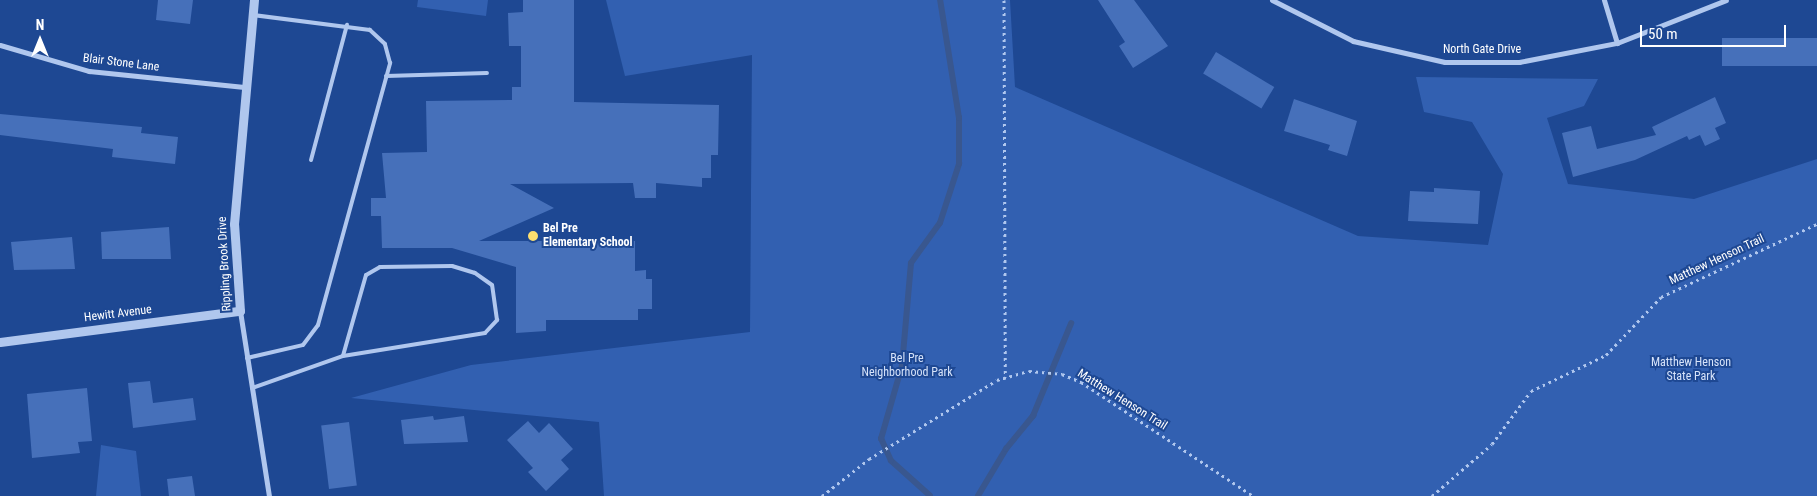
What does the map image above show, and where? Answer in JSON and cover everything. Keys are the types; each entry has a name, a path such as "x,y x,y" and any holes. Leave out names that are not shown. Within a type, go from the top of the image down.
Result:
{"street":[{"name":"Rippling Brook Drive","path":"254,0 244,87 234,224 240,311 269,496"},
{"name":"North Gate Drive","path":"1272,0 1353,41 1446,62 1519,62 1617,44 1726,0"},
{"path":"1604,0 1617,44"},
{"name":"Blair Stone Lane","path":"0,45 89,71 244,87"},
{"name":"Hewitt Avenue","path":"0,342 240,311"}],"lane":[{"path":"247,358 303,345 318,325 390,63 385,44 370,30 347,25 252,15"},
{"path":"311,160 347,25"},
{"path":"386,76 487,73"},
{"path":"252,388 343,356 484,333 497,320 492,285 475,272 452,266 380,267 366,274 343,356"}],"path":[{"path":"1004,0 1002,274 1005,377"},
{"name":"Matthew Henson Trail","path":"1432,496 1459,475 1508,427 1531,391 1606,355 1661,297 1817,224"},
{"name":"Matthew Henson Trail","path":"822,496 869,460 1005,377 1029,371 1062,374 1121,406 1253,496"}],"green space":[{"path":"418,0 488,0 486,16 417,7"},
{"path":"606,0 1010,0 1015,87 1358,236 1488,245 1503,174 1472,122 1424,112 1416,77 1598,79 1584,106 1547,118 1568,184 1694,199 1817,159 1817,496 604,496 599,422 351,398 471,365 750,332 752,55 625,76"},
{"path":"101,445 136,451 141,496 96,496"}],"building":[{"path":"158,0 193,0 190,24 156,20"},
{"name":"Bel Pre Elementary School","path":"523,0 574,0 574,102 719,105 718,155 711,155 711,178 702,178 702,187 656,183 656,198 635,198 633,183 510,184 554,208 479,241 635,241 635,271 646,270 646,279 652,279 652,309 638,309 638,320 546,320 546,331 516,333 516,267 452,248 382,248 381,216 371,216 371,198 386,198 382,153 427,152 426,101 512,100 512,87 521,87 521,46 509,46 508,13 523,12"},
{"path":"1098,0 1134,0 1168,46 1133,68 1119,46 1125,42"},
{"path":"1722,38 1817,38 1817,66 1722,66"},
{"path":"1216,52 1274,87 1261,108 1203,73"},
{"path":"1715,97 1726,123 1715,128 1720,139 1705,146 1700,135 1689,140 1687,136 1635,160 1573,177 1562,133 1591,126 1597,149 1656,135 1652,127"},
{"path":"1294,99 1357,121 1347,156 1328,150 1330,145 1284,131"},
{"path":"0,114 142,127 141,133 178,137 175,164 112,157 113,149 0,135"},
{"path":"1434,188 1480,191 1478,224 1408,221 1410,191 1434,192"},
{"path":"169,227 171,259 102,259 101,232"},
{"path":"72,237 75,269 14,270 11,242"},
{"path":"150,381 153,403 193,398 196,420 133,428 128,383"},
{"path":"87,388 92,441 78,442 80,453 32,458 27,394"},
{"path":"433,416 434,420 464,416 468,442 404,444 401,420"},
{"path":"528,421 539,433 549,423 573,449 561,460 569,469 546,491 528,472 533,468 507,440"},
{"path":"349,422 357,486 329,489 321,425"},
{"path":"192,476 195,496 169,496 167,479"}],"waterway":[{"path":"930,496 891,461 881,439 902,366 911,263 940,223 959,164 959,118 940,0"},
{"path":"978,496 1006,449 1033,416 1071,324"}],"place":[{"name":"Bel Pre Elementary School","path":"533,236"}],"park label":[{"name":"Bel Pre Neighborhood Park","path":"907,366"},
{"name":"Matthew Henson State Park","path":"1691,370"}]}
